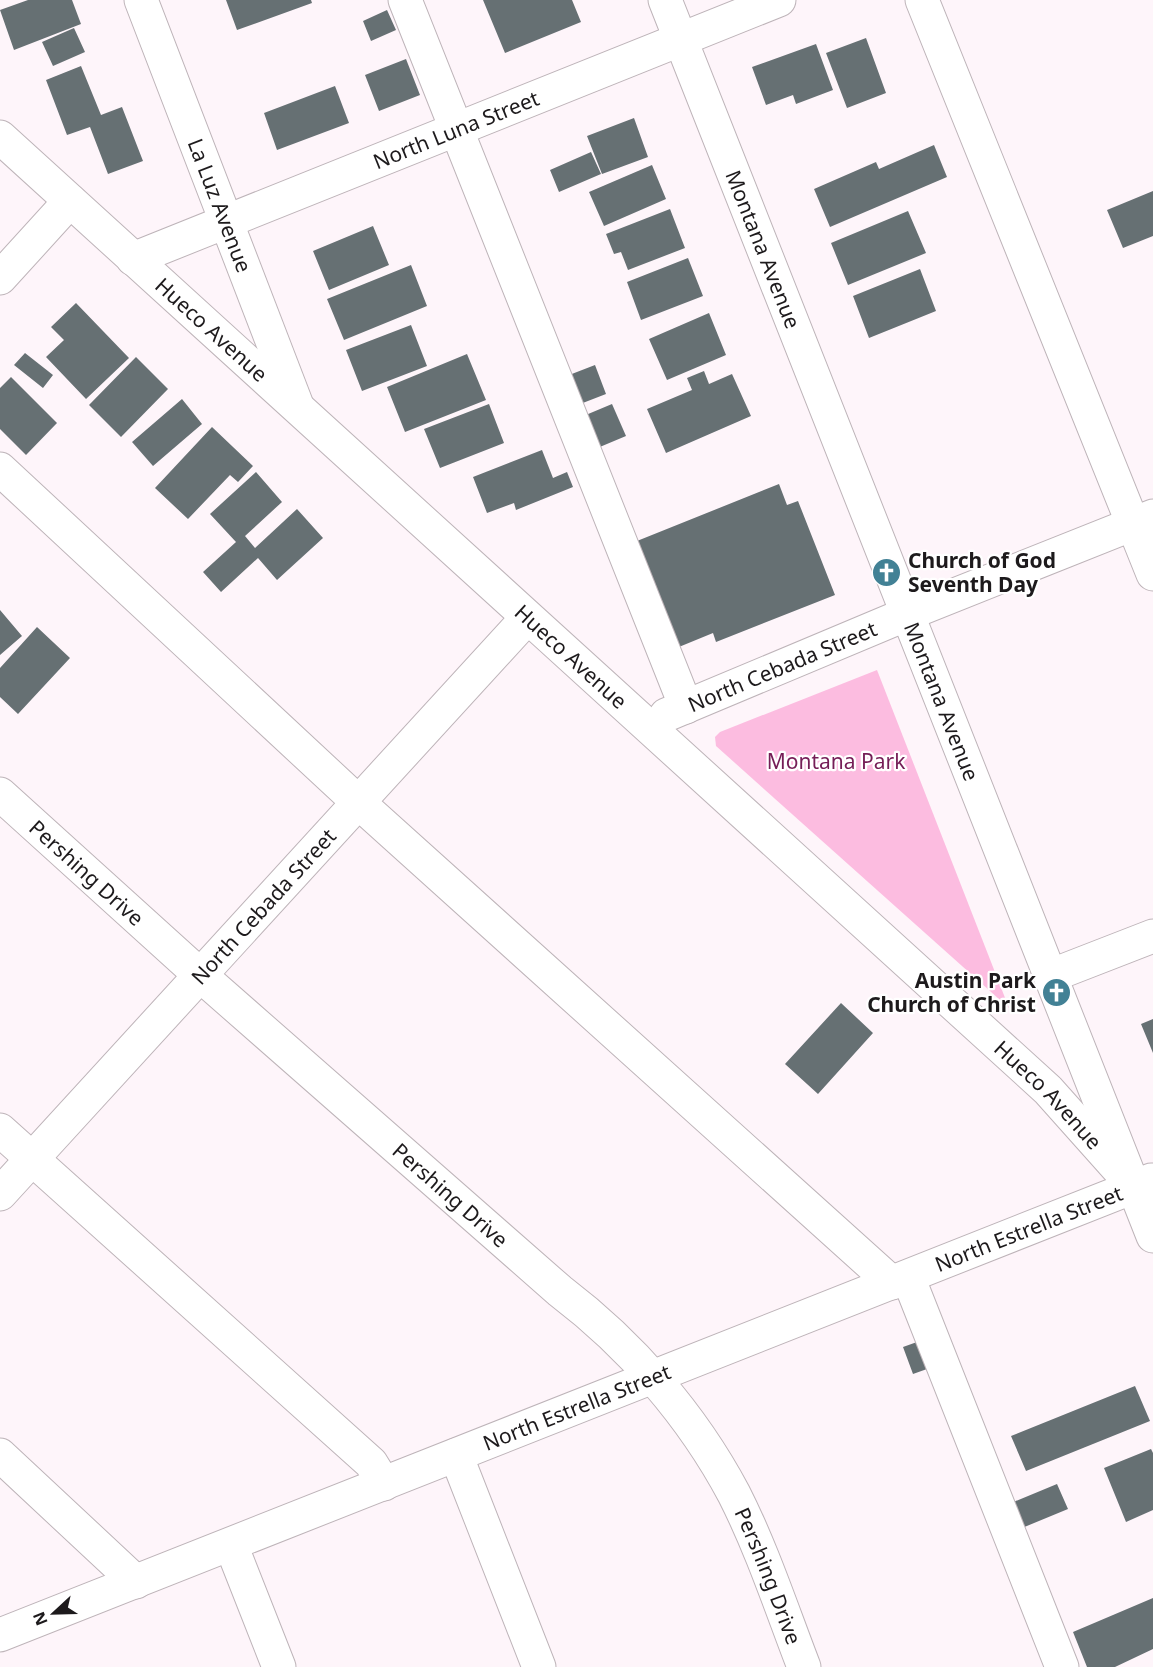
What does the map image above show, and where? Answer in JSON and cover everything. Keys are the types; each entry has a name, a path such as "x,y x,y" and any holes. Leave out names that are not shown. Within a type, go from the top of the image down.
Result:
{"street":[{"name":"La Luz Avenue","path":"141,0 299,411"},
{"path":"405,0 686,707"},
{"name":"Montana Avenue","path":"665,0 1050,976 1143,1183 1153,1236"},
{"name":"North Luna Street","path":"133,259 779,0"},
{"path":"922,0 1143,520 1153,574"},
{"name":"Hueco Avenue","path":"0,137 526,618 1048,1090 1143,1183"},
{"path":"0,278 70,201"},
{"path":"0,469 358,802 900,1280 1062,1667"},
{"name":"North Cebada Street","path":"645,724 907,614 1143,520"},
{"name":"North Cebada Street","path":"0,1194 526,618"},
{"name":"Pershing Drive","path":"0,794 200,975 632,1354 653,1377 704,1443 734,1494 804,1667"},
{"path":"1050,976 1153,936"},
{"path":"0,1130 371,1463 384,1484"},
{"name":"North Estrella Street","path":"0,1635 1143,1183"},
{"path":"0,1455 136,1581"},
{"path":"456,1455 539,1667"},
{"path":"231,1545 279,1667"}],"green space":[{"name":"Montana Park","path":"877,670 1009,1008 716,746 715,737 720,732"}],"building":[{"path":"28,0 72,0 81,24 14,50 0,10"},
{"path":"226,0 311,0 312,3 237,30"},
{"path":"483,0 572,0 581,22 505,53"},
{"path":"387,10 396,30 371,41 363,21"},
{"path":"74,28 85,52 53,66 42,42"},
{"path":"866,38 886,93 847,108 826,53"},
{"path":"816,44 833,90 796,104 793,95 766,105 752,67"},
{"path":"406,59 420,95 379,111 365,75"},
{"path":"81,66 101,115 122,107 143,161 108,174 90,127 67,135 46,80"},
{"path":"335,86 349,123 277,150 264,113"},
{"path":"634,118 648,157 602,174 587,136"},
{"path":"934,145 947,177 830,227 814,189 876,162 879,169"},
{"path":"591,152 601,174 559,192 550,170"},
{"path":"652,165 666,199 604,226 589,192"},
{"path":"1153,191 1153,236 1123,248 1107,210"},
{"path":"670,209 685,248 628,270 621,252 614,254 606,234"},
{"path":"908,211 926,253 848,285 831,243"},
{"path":"373,226 389,265 329,290 313,251"},
{"path":"688,258 703,296 641,320 627,282"},
{"path":"411,265 427,306 344,340 327,299"},
{"path":"920,269 936,311 869,338 853,296"},
{"path":"76,303 129,358 86,399 46,357 64,340 51,327"},
{"path":"709,313 726,355 667,380 649,339"},
{"path":"411,325 427,366 362,391 346,350"},
{"path":"25,353 53,375 43,388 14,365"},
{"path":"467,354 486,400 405,432 387,387"},
{"path":"136,357 168,389 121,437 89,405"},
{"path":"595,365 606,394 575,406 564,377"},
{"path":"704,371 709,384 732,374 751,416 666,453 647,409 692,390 687,378"},
{"path":"11,377 57,423 26,455 0,429 0,388"},
{"path":"182,399 202,424 153,466 132,442"},
{"path":"489,404 504,443 440,468 424,429"},
{"path":"612,404 626,436 595,449 581,417"},
{"path":"212,427 253,466 238,482 230,475 188,519 155,488"},
{"path":"542,450 553,478 567,472 573,487 516,510 514,503 487,513 473,477"},
{"path":"256,472 282,502 245,536 255,548 297,509 323,538 277,580 258,558 221,592 203,572 236,542 210,514"},
{"path":"779,484 787,505 798,501 835,595 716,642 713,633 674,649 632,543"},
{"path":"0,610 22,636 0,655"},
{"path":"37,627 70,658 18,714 0,697 0,668"},
{"path":"841,1003 873,1033 818,1094 785,1064"},
{"path":"1153,1019 1153,1053 1141,1024"},
{"path":"917,1342 927,1369 913,1374 903,1347"},
{"path":"1135,1386 1150,1421 1026,1471 1011,1436"},
{"path":"1151,1449 1153,1453 1153,1510 1126,1522 1104,1468"},
{"path":"1057,1484 1068,1509 1022,1528 1011,1503"},
{"path":"1153,1598 1153,1649 1115,1667 1087,1667 1073,1632"}],"place":[{"name":"Church of God Seventh Day","path":"887,572"},
{"name":"Austin Park Church of Christ","path":"1057,992"}]}
